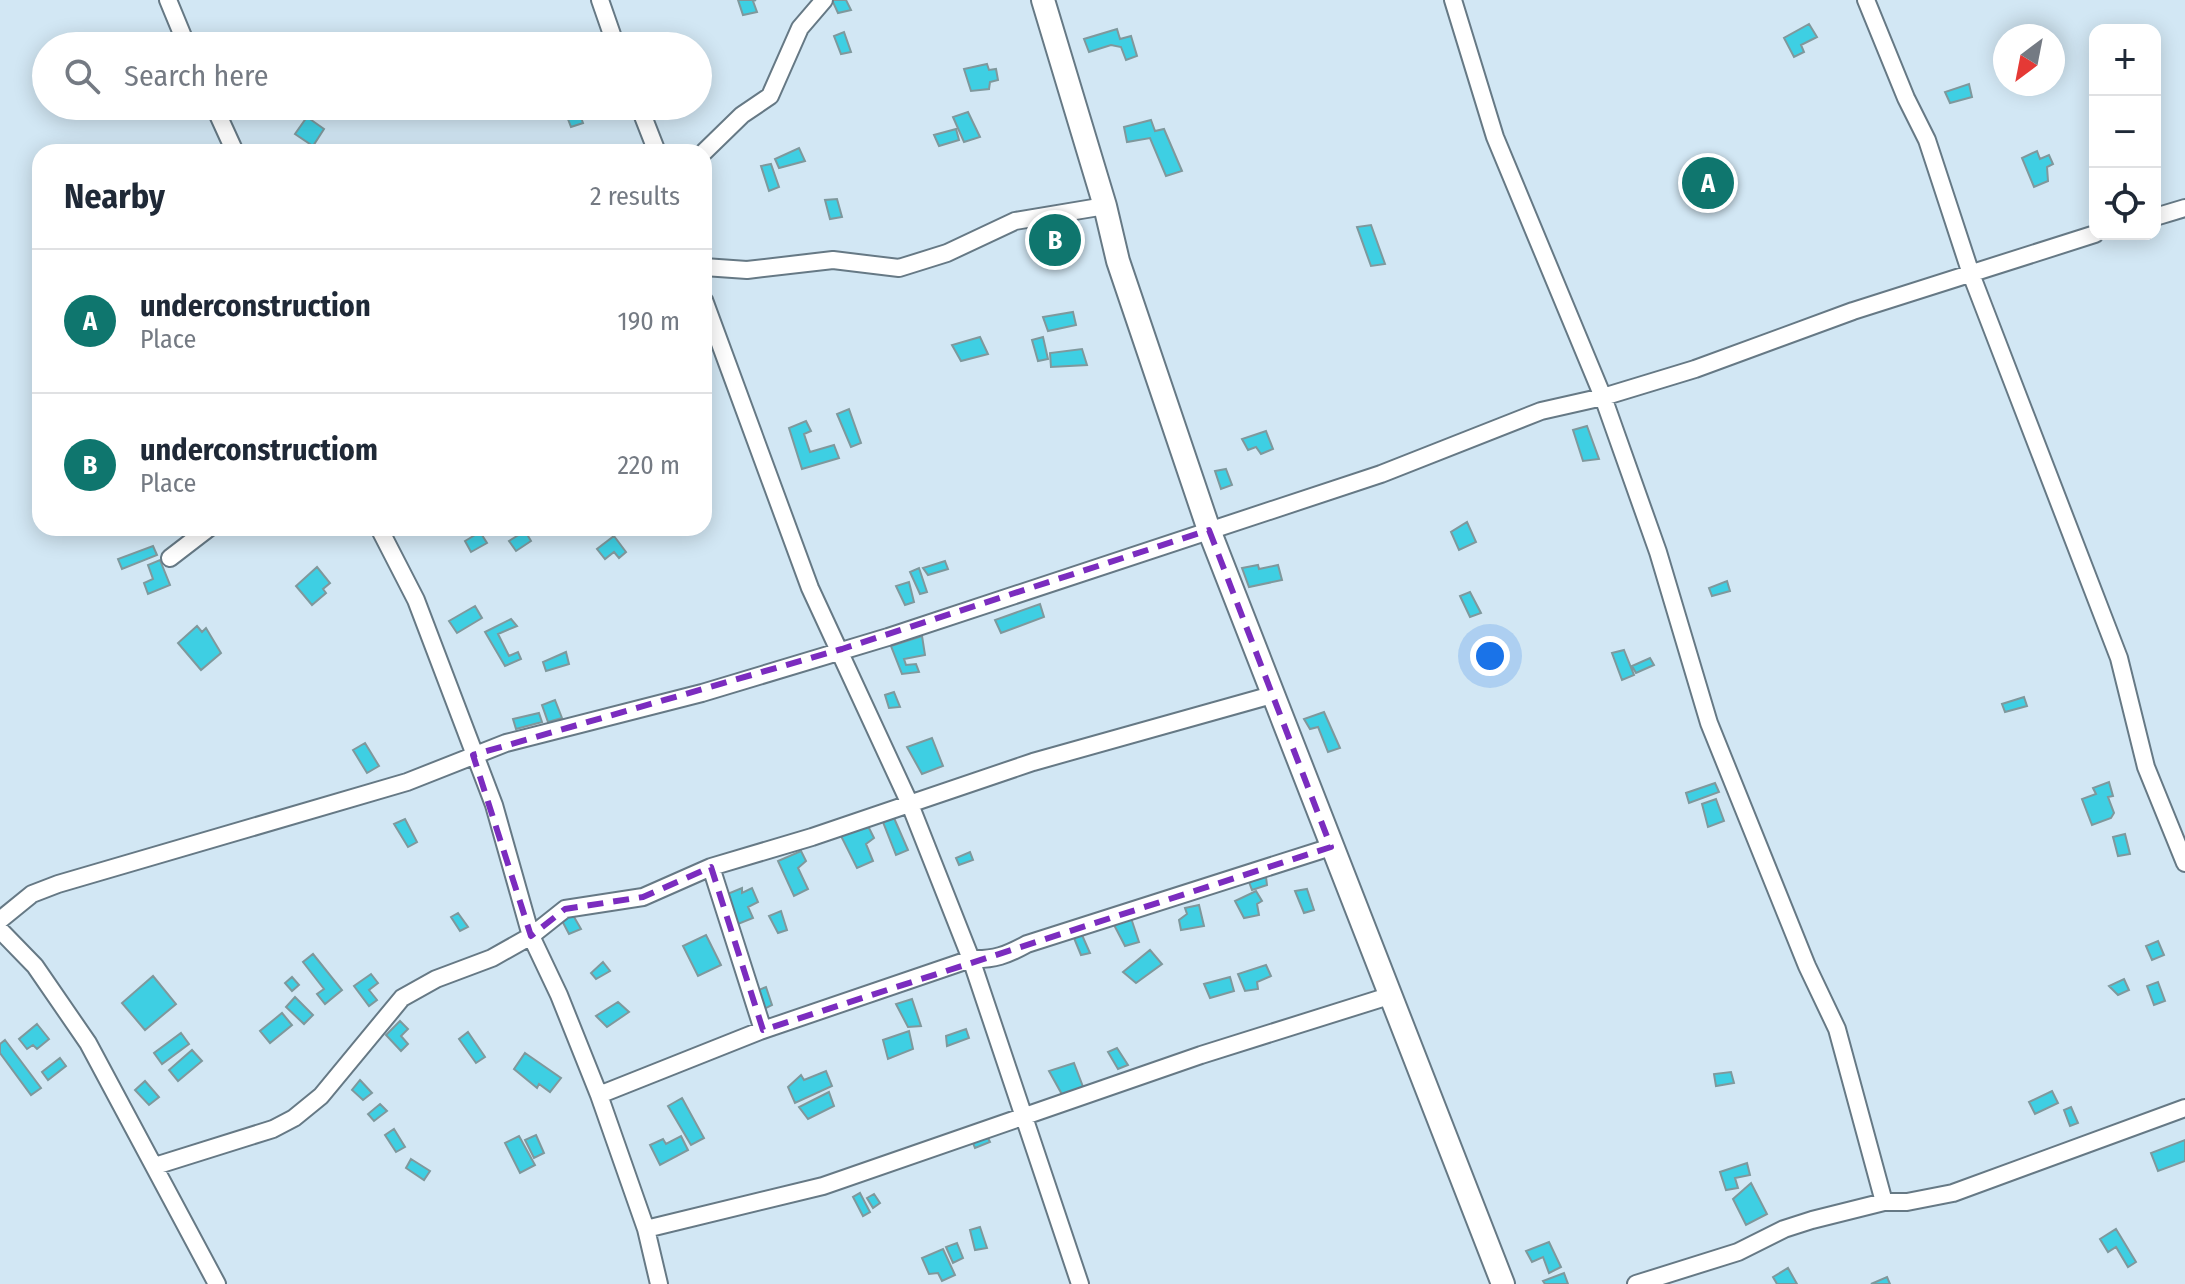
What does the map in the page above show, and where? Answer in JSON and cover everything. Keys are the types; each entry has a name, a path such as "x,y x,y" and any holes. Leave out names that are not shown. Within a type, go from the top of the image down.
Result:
{"street":[{"path":"168,0 181,32"},
{"path":"600,0 611,32"},
{"path":"712,144 742,115 770,96 800,28 824,0"},
{"path":"1043,0 1105,206 1123,278 1209,530 1503,1284"},
{"path":"1453,0 1495,137 1603,397 1658,552 1709,723 1807,966 1837,1029 1884,1202"},
{"path":"1866,0 1906,98 1927,140 1971,274 2119,658 2146,767 2185,863"},
{"path":"220,120 231,144"},
{"path":"644,120 654,144"},
{"path":"712,268 747,270 833,260 899,268 947,253 1015,221 1105,206"},
{"path":"2161,215 2185,208"},
{"path":"0,920 32,894 58,884 407,782 473,755 576,724 702,693 842,649 1381,474 1541,411 1603,397 2089,236"},
{"path":"712,322 810,588 842,649 909,802 971,959 1080,1284"},
{"path":"170,558 199,536"},
{"path":"383,536 416,600 506,841 531,936 559,995 599,1095 646,1229 659,1284"},
{"path":"155,1166 273,1129 294,1118 321,1096 402,998 436,979 492,958 531,936 565,909 643,897 711,867 812,837 1033,762 1272,695"},
{"path":"599,1095 763,1030 971,959 999,958 1027,944 1331,847"},
{"path":"711,867 763,1030"},
{"path":"0,930 35,966 59,999 117,1092 217,1284"},
{"path":"646,1229 823,1186 1392,995"},
{"path":"1636,1284 1738,1252 1784,1229 1884,1202 1907,1202 1953,1193 2185,1108"}],"highlighted area":[{"path":"1209,530 1331,847 763,1030 711,867 643,897 565,909 531,936 473,755 842,649"}],"building":[{"path":"738,0 756,0 753,1 757,12 743,15"},
{"path":"832,0 846,0 851,10 838,13"},
{"path":"1809,24 1817,37 1801,45 1804,52 1794,57 1784,38"},
{"path":"1117,29 1120,39 1131,36 1137,56 1126,60 1121,47 1111,45 1089,52 1084,39"},
{"path":"844,32 851,52 841,54 834,36"},
{"path":"987,64 989,70 996,69 998,80 990,82 989,89 971,91 964,69"},
{"path":"1969,84 1972,97 1950,103 1945,92"},
{"path":"968,112 980,137 964,142 953,117"},
{"path":"305,120 311,120 324,129 314,144 295,134"},
{"path":"568,120 582,120 583,123 571,127"},
{"path":"1151,120 1155,131 1164,129 1182,171 1166,176 1150,138 1127,142 1124,127"},
{"path":"956,129 959,140 939,146 934,135"},
{"path":"799,148 805,161 779,168 775,159"},
{"path":"2037,151 2040,159 2049,155 2053,164 2047,167 2048,181 2034,187 2022,158"},
{"path":"771,164 779,187 769,191 761,166"},
{"path":"1716,172 1726,199 1713,200 1708,186 1699,190 1695,180"},
{"path":"837,199 842,217 830,219 825,200"},
{"path":"1059,218 1064,228 1058,232 1065,249 1054,253 1041,226"},
{"path":"1371,225 1385,264 1371,266 1357,227"},
{"path":"1073,312 1076,325 1048,331 1043,317"},
{"path":"980,337 988,354 961,361 952,345"},
{"path":"1043,337 1048,359 1038,361 1032,340"},
{"path":"1082,349 1087,365 1051,367 1050,353"},
{"path":"849,409 861,443 851,447 837,414"},
{"path":"806,421 811,431 804,434 810,452 834,445 839,458 802,469 789,428"},
{"path":"1587,426 1599,459 1583,461 1573,430"},
{"path":"1266,431 1273,449 1261,454 1256,447 1248,450 1242,439"},
{"path":"1226,469 1232,485 1221,489 1215,471"},
{"path":"1467,522 1476,542 1459,550 1451,532"},
{"path":"473,536 483,536 487,543 471,552 465,541"},
{"path":"517,536 528,536 531,541 516,551 509,541"},
{"path":"614,536 626,552 619,558 614,552 605,559 597,549"},
{"path":"153,546 157,555 122,569 118,559"},
{"path":"160,560 170,585 148,594 144,583 153,579 148,565"},
{"path":"945,561 948,569 928,575 923,568"},
{"path":"1258,565 1259,569 1278,565 1282,580 1249,587 1242,568"},
{"path":"317,567 330,583 323,589 326,593 312,605 296,586"},
{"path":"919,568 927,592 920,594 910,572"},
{"path":"1727,581 1730,591 1712,596 1709,588"},
{"path":"909,582 914,602 905,605 896,586"},
{"path":"1470,592 1481,613 1470,617 1460,596"},
{"path":"1040,604 1044,617 1001,633 995,620"},
{"path":"475,606 482,618 457,633 449,621"},
{"path":"511,619 517,626 498,634 509,656 518,652 521,659 505,666 485,632"},
{"path":"197,626 202,632 206,628 221,653 201,670 178,643"},
{"path":"922,636 925,655 904,659 906,665 916,664 919,672 902,674 891,646"},
{"path":"1624,650 1634,675 1622,680 1612,653"},
{"path":"566,652 569,664 546,671 543,662"},
{"path":"1650,658 1654,665 1636,673 1632,666"},
{"path":"894,692 900,707 889,708 885,695"},
{"path":"2024,697 2027,706 2005,712 2002,704"},
{"path":"555,700 562,718 548,722 542,705"},
{"path":"1324,712 1340,748 1328,752 1318,727 1310,729 1304,719"},
{"path":"539,713 542,722 516,729 513,719"},
{"path":"932,738 943,766 922,774 907,747"},
{"path":"365,743 379,766 367,773 353,750"},
{"path":"2109,782 2113,796 2108,797 2114,813 2111,818 2092,825 2082,799 2096,794 2093,788"},
{"path":"1715,783 1719,792 1689,803 1686,793"},
{"path":"1716,799 1724,821 1708,827 1702,804"},
{"path":"894,818 908,850 896,855 883,822"},
{"path":"405,819 417,842 408,847 394,824"},
{"path":"866,822 874,838 866,844 873,861 857,868 841,836"},
{"path":"2125,834 2130,854 2118,856 2113,837"},
{"path":"801,851 806,861 798,868 808,889 794,896 778,861"},
{"path":"970,852 973,860 959,865 956,858"},
{"path":"1266,877 1267,885 1252,890 1249,882"},
{"path":"742,888 742,893 752,888 758,902 748,907 753,918 738,924 725,895"},
{"path":"1307,889 1314,910 1304,913 1295,891"},
{"path":"1256,891 1262,901 1257,904 1259,915 1244,918 1235,901"},
{"path":"1199,905 1204,926 1181,930 1179,920 1187,914 1185,908"},
{"path":"570,910 581,929 569,934 559,915"},
{"path":"781,911 787,930 778,933 769,916"},
{"path":"458,913 468,927 460,931 451,917"},
{"path":"1131,918 1139,942 1125,946 1112,921"},
{"path":"706,935 721,965 698,976 683,946"},
{"path":"1082,935 1090,953 1081,955 1074,938"},
{"path":"2158,941 2164,955 2152,960 2146,946"},
{"path":"1150,950 1162,964 1136,983 1123,972"},
{"path":"313,954 342,990 325,1004 317,994 324,989 303,962"},
{"path":"603,962 610,971 596,979 591,973"},
{"path":"1266,965 1271,976 1257,982 1258,989 1245,991 1238,974"},
{"path":"371,974 378,983 369,990 377,1000 369,1006 354,986"},
{"path":"153,976 176,1004 145,1030 122,1003"},
{"path":"292,977 299,985 292,991 285,983"},
{"path":"1230,977 1234,991 1210,998 1204,984"},
{"path":"2124,979 2129,990 2118,995 2109,986"},
{"path":"2158,982 2165,1001 2154,1005 2147,986"},
{"path":"766,987 772,1005 762,1010 754,992"},
{"path":"295,997 313,1015 304,1024 286,1007"},
{"path":"912,999 921,1026 908,1027 896,1004"},
{"path":"618,1002 629,1012 607,1027 596,1016"},
{"path":"282,1013 292,1025 270,1043 260,1031"},
{"path":"400,1021 408,1029 401,1036 408,1044 401,1051 386,1035"},
{"path":"37,1024 49,1039 37,1049 33,1045 27,1049 19,1039"},
{"path":"966,1029 969,1038 947,1046 946,1036"},
{"path":"909,1031 913,1049 888,1059 883,1040"},
{"path":"468,1032 485,1057 476,1063 459,1039"},
{"path":"181,1033 189,1044 162,1064 154,1053"},
{"path":"5,1040 41,1088 31,1095 0,1053 0,1044"},
{"path":"1117,1048 1128,1065 1118,1069 1108,1052"},
{"path":"192,1050 202,1061 178,1081 169,1070"},
{"path":"525,1053 561,1078 550,1092 539,1084 537,1088 514,1069"},
{"path":"60,1058 66,1066 48,1080 42,1072"},
{"path":"1074,1063 1085,1092 1064,1098 1049,1071"},
{"path":"826,1071 832,1086 795,1103 788,1087 801,1075 804,1080"},
{"path":"1731,1072 1734,1083 1716,1086 1714,1074"},
{"path":"360,1080 372,1093 363,1100 352,1090"},
{"path":"145,1081 159,1097 149,1105 135,1090"},
{"path":"2052,1091 2058,1103 2035,1114 2029,1102"},
{"path":"829,1092 834,1106 808,1119 799,1107"},
{"path":"682,1098 704,1138 691,1145 668,1106"},
{"path":"380,1104 387,1111 374,1121 368,1114"},
{"path":"2071,1107 2078,1123 2070,1126 2064,1110"},
{"path":"394,1129 405,1147 396,1152 385,1135"},
{"path":"985,1132 990,1142 975,1148 971,1138"},
{"path":"536,1135 544,1153 534,1158 525,1140"},
{"path":"519,1136 535,1165 520,1173 505,1143"},
{"path":"681,1136 688,1150 660,1165 650,1145 663,1139 666,1144"},
{"path":"2185,1140 2185,1161 2158,1171 2151,1153"},
{"path":"411,1159 430,1171 424,1180 406,1168"},
{"path":"1747,1163 1750,1175 1735,1178 1738,1188 1726,1190 1720,1172"},
{"path":"1751,1183 1767,1214 1746,1225 1733,1199"},
{"path":"860,1193 870,1212 863,1216 853,1197"},
{"path":"874,1194 880,1203 873,1208 867,1198"},
{"path":"980,1227 987,1248 975,1250 970,1230"},
{"path":"2116,1229 2136,1262 2128,1267 2116,1247 2108,1252 2100,1239"},
{"path":"1549,1242 1561,1267 1549,1273 1543,1257 1532,1262 1526,1251"},
{"path":"957,1243 963,1258 953,1263 946,1247"},
{"path":"943,1249 955,1275 942,1281 938,1273 929,1274 922,1258"},
{"path":"1788,1268 1797,1284 1777,1284 1773,1277"},
{"path":"1564,1273 1568,1284 1545,1284 1543,1281"},
{"path":"1887,1277 1890,1284 1871,1284"}],"place":[{"name":"underconstruction","path":"1708,183"},
{"name":"underconstructiom","path":"1055,240"}]}
